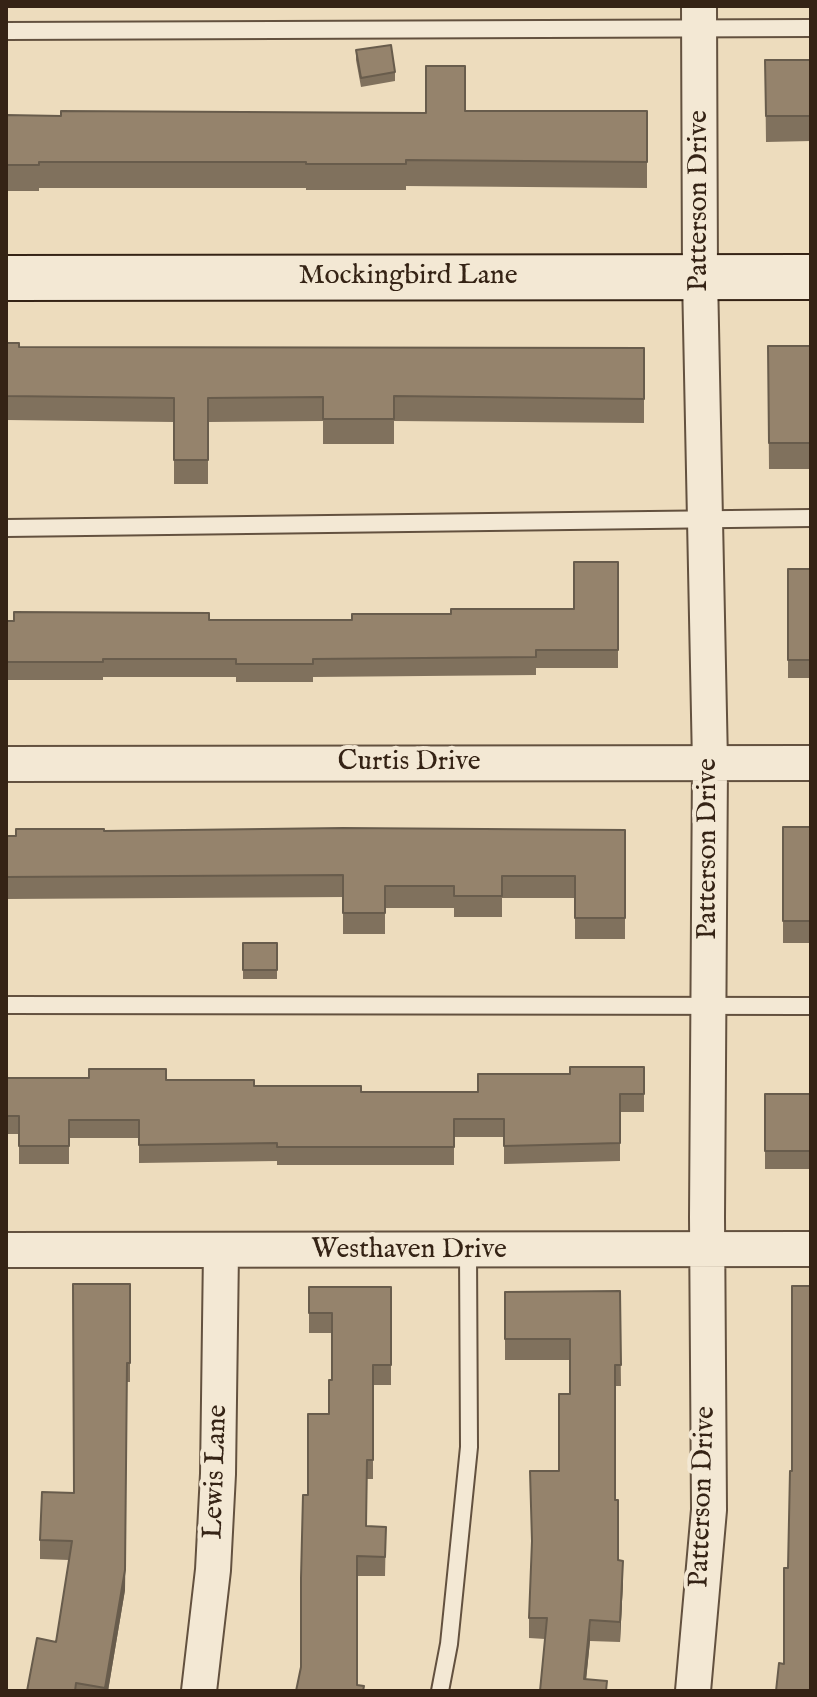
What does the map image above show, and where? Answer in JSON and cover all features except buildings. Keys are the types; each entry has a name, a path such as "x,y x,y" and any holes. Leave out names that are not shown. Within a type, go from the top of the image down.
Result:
{"main road":[{"name":"Mockingbird Lane","path":"6,278 811,277"}],"street":[{"name":"Patterson Drive","path":"693,1691 709,1510 710,763 700,277 699,17"},
{"name":"Curtis Drive","path":"6,764 811,763"},
{"name":"Westhaven Drive","path":"6,1250 811,1249"},
{"name":"Lewis Lane","path":"199,1691 213,1570 218,1488 221,1251"}],"lane":[{"path":"6,31 699,17 811,28"},
{"path":"6,528 811,518"},
{"path":"6,1005 811,1006"},
{"path":"440,1691 449,1644 469,1447 468,1251"}]}
